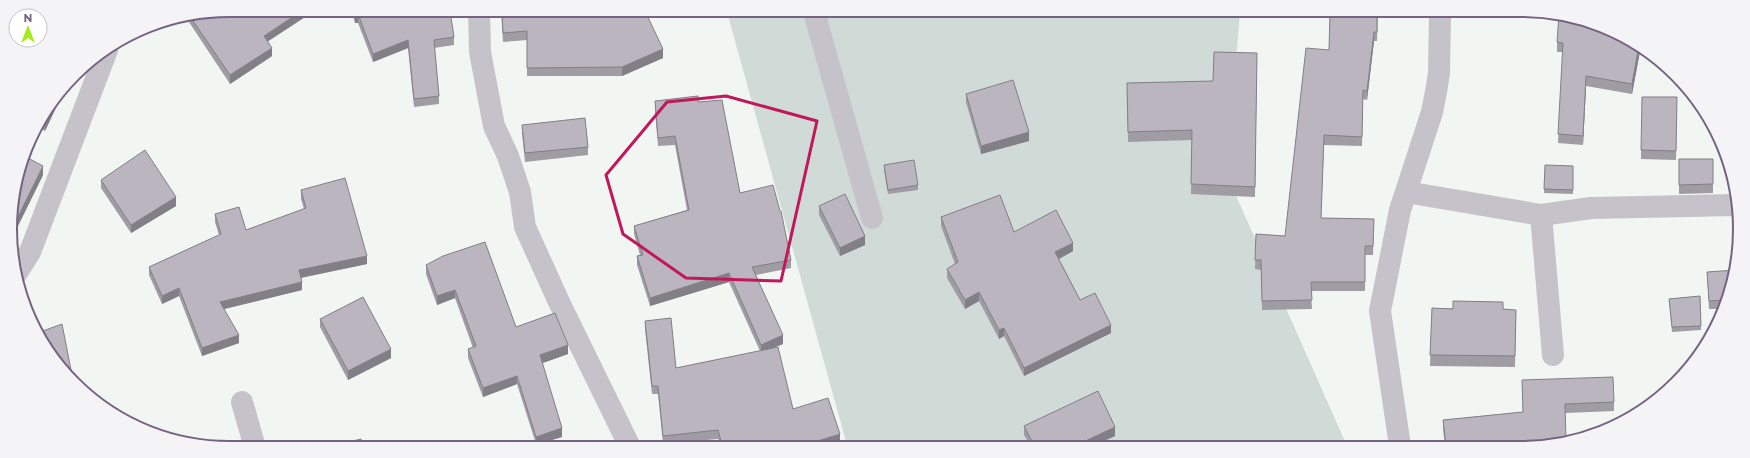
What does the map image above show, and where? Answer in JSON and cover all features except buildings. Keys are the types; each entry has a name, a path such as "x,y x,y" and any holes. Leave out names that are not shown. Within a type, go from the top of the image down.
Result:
{"street":[{"path":"479,17 480,52 494,126 508,156 520,192 525,227 559,302 627,441"},
{"path":"815,17 872,218"},
{"path":"1399,441 1380,311 1400,210 1432,112 1439,73 1440,17"},
{"path":"21,267 30,252 104,58"},
{"path":"1406,192 1464,204 1541,215 1591,208 1732,205"},
{"path":"1541,215 1553,355"},
{"path":"242,402 253,441"}],"highlighted area":[{"path":"726,96 817,121 781,281 686,278 623,234 606,175 667,102"}],"shaded area":[{"path":"728,17 1240,17 1226,173 1345,441 846,441"}]}
